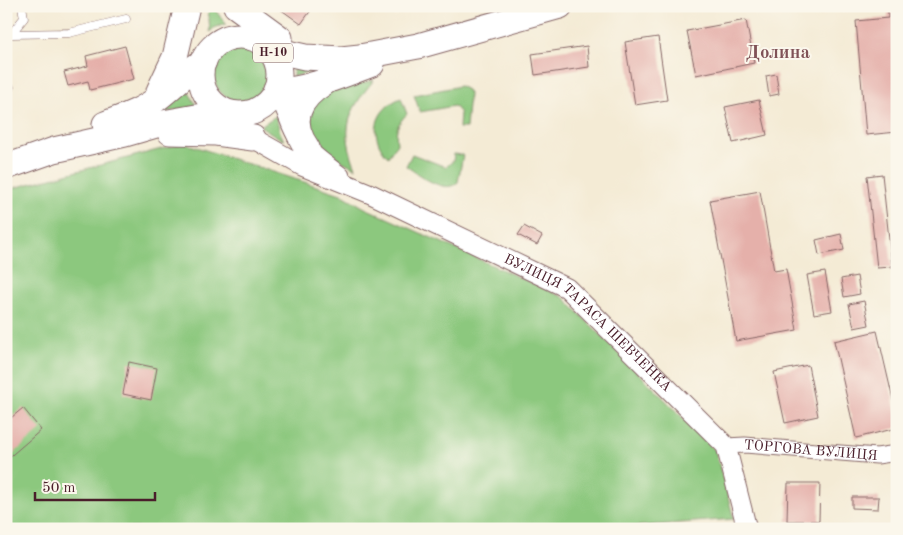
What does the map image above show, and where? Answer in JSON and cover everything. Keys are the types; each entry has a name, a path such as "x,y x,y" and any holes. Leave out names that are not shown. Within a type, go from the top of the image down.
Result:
{"main road":[{"path":"145,107 159,91 168,75 180,40 187,6"},
{"path":"194,6 197,39 205,58 201,73 204,91 211,101 223,110"},
{"path":"228,6 262,43"},
{"path":"236,6 273,34 294,45 321,54 340,57 360,56"},
{"name":"Н-10","path":"275,91 284,91 335,78 418,46 560,6"},
{"name":"Н-10","path":"54,150 86,133 145,107 205,58 214,46 224,39 236,36 262,43 287,54 341,59 418,46"},
{"name":"Н-10","path":"6,167 54,150 125,134 163,122 213,114 223,110 238,114 256,110 266,104 275,91 279,71 276,59 262,43"},
{"path":"307,148 298,131 297,118 300,109 311,92 325,82 335,78"},
{"path":"125,134 206,133 254,138"}],"street":[{"name":"ВУЛИЦЯ ТАРАСА ШЕВЧЕНКА","path":"275,91 284,103 292,129 307,148 355,188"},
{"name":"ВУЛИЦЯ ТАРАСА ШЕВЧЕНКА","path":"223,110 254,138 302,166 355,188 567,288 726,446"},
{"name":"ТОРГОВА ВУЛИЦЯ","path":"726,446 745,445 877,456 897,453"},
{"path":"726,446 746,529"}],"lane":[{"path":"8,35 24,18 22,6"},
{"path":"8,35 69,33 126,19"}],"green space":[{"path":"208,6 212,6 226,24 214,28 210,32"},
{"path":"240,49 250,51 258,57 264,65 266,75 264,85 258,93 250,99 240,101 230,99 222,93 216,85 214,75 216,65 222,57 230,51"},
{"path":"293,65 319,69 293,77"},
{"path":"374,80 358,101 349,121 348,142 356,168 319,150 312,144 305,107 319,94"},
{"path":"460,86 467,90 469,94 466,128 459,128 460,113 454,106 420,112 414,95"},
{"path":"188,91 197,106 163,113"},
{"path":"401,98 407,114 399,124 396,135 397,144 388,157 378,140 377,124 385,109"},
{"path":"276,116 280,132 284,141 260,126"},
{"path":"184,143 341,194 365,208 563,297 715,450 734,519 601,529 321,529 313,527 6,529 6,190"},
{"path":"412,154 446,167 453,161 454,154 463,155 458,182 453,186 446,187 425,178 406,166"}],"building":[{"path":"276,6 314,6 301,24"},
{"path":"897,9 897,132 866,135 856,21 888,18 888,10"},
{"path":"746,20 754,63 696,75 687,31"},
{"path":"658,37 667,100 635,105 625,42"},
{"path":"125,46 134,79 90,90 88,81 68,86 64,72 88,66 86,56"},
{"path":"587,46 589,67 535,75 532,54"},
{"path":"776,74 779,94 769,96 766,76"},
{"path":"759,100 767,135 733,143 725,107"},
{"path":"882,174 892,267 877,268 867,176"},
{"path":"760,191 774,271 786,269 797,330 736,341 710,200"},
{"path":"524,226 542,236 537,245 518,235"},
{"path":"841,234 844,250 819,255 816,240"},
{"path":"825,272 832,311 814,314 807,275"},
{"path":"857,276 860,294 844,297 841,279"},
{"path":"864,301 869,325 854,328 849,304"},
{"path":"877,331 897,417 897,428 856,438 834,341"},
{"path":"129,362 157,368 151,400 123,394"},
{"path":"808,365 818,416 785,423 774,372"},
{"path":"23,408 41,430 6,460 6,422"},
{"path":"788,483 820,483 819,521 787,521"},
{"path":"852,497 879,497 878,509 852,508"}],"district":[{"name":"Долина","path":"778,53"}]}
